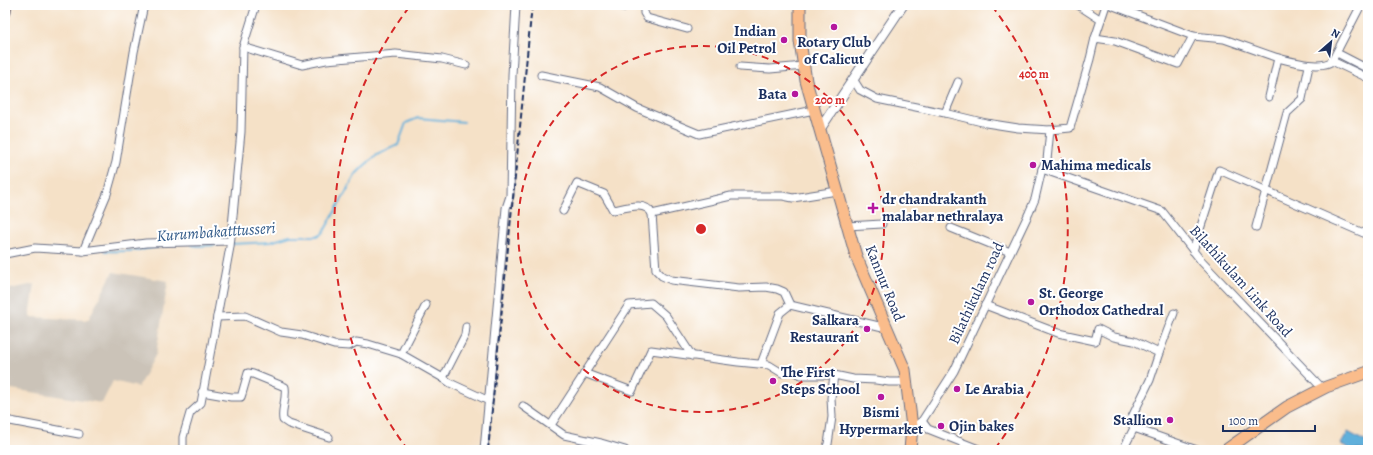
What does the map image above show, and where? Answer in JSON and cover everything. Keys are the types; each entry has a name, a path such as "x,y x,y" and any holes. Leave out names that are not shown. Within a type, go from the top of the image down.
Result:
{"main road":[{"path":"5,10 6,5"},
{"name":"Kannur Road","path":"800,5 800,41 806,81 847,226 856,256 905,370 906,382 917,424 910,450"},
{"path":"1226,450 1287,407 1323,389 1368,372"}],"street":[{"path":"83,252 107,194 116,162 134,52 144,5"},
{"path":"183,450 183,437 190,413 201,403 230,241 241,132 243,47 256,5"},
{"path":"484,450 506,208 510,196 512,75 516,5"},
{"path":"614,5 624,7 624,5"},
{"path":"644,5 644,13 647,18 687,29"},
{"path":"820,129 903,5"},
{"path":"1078,5 1101,20"},
{"path":"853,79 860,90 877,99 986,123 1018,128 1050,130 1070,128 1095,38 1106,5"},
{"path":"1111,5 1193,36 1224,39 1278,58 1309,66 1325,65 1332,62 1361,5"},
{"path":"1364,5 1368,7"},
{"path":"1095,38 1115,41 1178,64 1193,36"},
{"path":"243,47 302,65 326,60 396,54 442,59 466,65"},
{"path":"1337,53 1368,69"},
{"path":"1269,97 1278,58"},
{"path":"1332,62 1368,78"},
{"path":"740,67 770,70 804,66"},
{"path":"1256,227 1287,113 1302,99 1309,66"},
{"path":"541,75 600,87 637,108 699,134 814,110"},
{"path":"945,113 958,82"},
{"name":"Bilathikulam road","path":"917,424 954,371 1035,199 1042,169 1047,160 1050,130"},
{"name":"Bilathikulam Link Road","path":"1042,169 1162,212 1202,262 1323,389"},
{"path":"1193,251 1219,170 1368,236"},
{"path":"563,211 576,183 604,194 613,210 645,206 649,208 652,214 656,270 662,276 671,280 739,288 766,287 777,289 784,292 790,305"},
{"path":"652,214 731,196 783,196 793,198 838,191"},
{"path":"847,226 882,224"},
{"path":"951,228 1010,252"},
{"path":"5,254 35,248 83,252 146,243 230,241"},
{"path":"551,425 629,306 652,304 666,316 692,356"},
{"path":"402,354 426,305"},
{"path":"790,305 887,328"},
{"path":"761,364 780,313 790,305"},
{"path":"985,305 1058,332 1095,341 1098,329 1114,337 1134,340 1159,353"},
{"path":"1174,313 1150,380 1130,421 1134,428 1197,450"},
{"path":"217,317 245,316 281,332 302,335 334,345 349,346 356,342 402,354 456,386 488,401"},
{"path":"443,378 466,335 466,327"},
{"path":"584,373 632,391 651,350 769,365 782,373 792,370 801,374 834,375 853,379 906,382"},
{"path":"202,392 230,397 241,397 248,374 253,374 285,387 286,396 282,413 283,420 289,424 330,437"},
{"path":"825,450 828,444 832,417 831,398 834,375"},
{"path":"523,406 564,435 625,450"},
{"path":"5,420 78,434"},
{"path":"917,424 981,450"},
{"path":"1123,450 1134,428"}],"shaded area":[{"path":"113,272 168,281 156,354 138,387 113,381 102,403 5,388 5,290 35,284 30,317 88,320"}],"water":[{"path":"1348,432 1368,443 1368,450 1352,450 1341,444"}],"waterway":[{"name":"Kurumbakatttusseri","path":"231,244 270,242 290,236 317,236 323,233 356,174 377,155 398,145 406,123 418,118 464,122"},
{"name":"Kurumbakatttusseri","path":"192,245 217,245"},
{"name":"Kurumbakatttusseri","path":"105,251 133,251 160,246"}],"railway":[{"path":"488,450 532,5"}],"place":[{"name":"Rotary Club of Calicut","path":"834,27"},
{"name":"Indian Oil Petrol","path":"784,40"},
{"name":"Bata","path":"795,94"},
{"name":"Mahima medicals","path":"1033,165"},
{"name":"dr chandrakanth malabar nethralaya","path":"873,208"},
{"name":"St. George Orthodox Cathedral","path":"1031,302"},
{"name":"Salkara Restaurant","path":"867,329"},
{"name":"The First Steps School","path":"773,381"},
{"name":"Le Arabia","path":"957,389"},
{"name":"Bismi Hypermarket","path":"881,397"},
{"name":"Stallion","path":"1170,420"},
{"name":"Ojin bakes","path":"941,426"}]}
